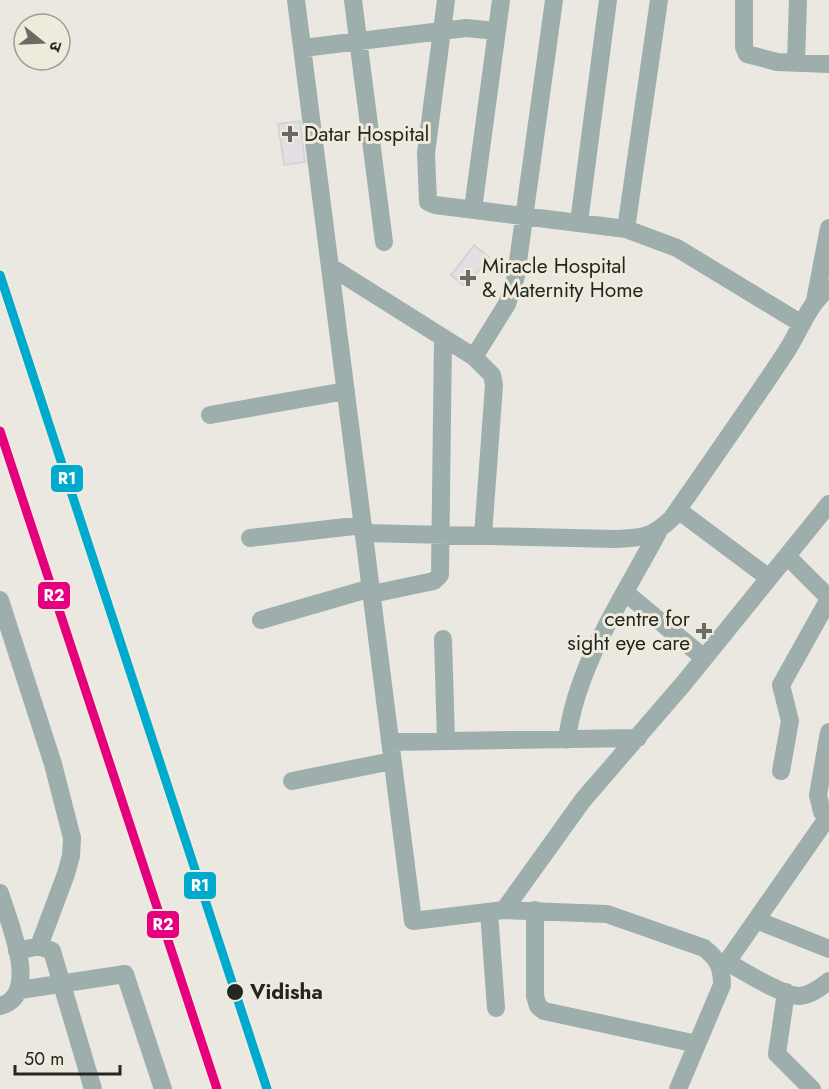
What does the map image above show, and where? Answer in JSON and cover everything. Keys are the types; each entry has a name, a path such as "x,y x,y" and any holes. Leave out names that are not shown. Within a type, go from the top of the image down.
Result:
{"street":[{"path":"296,0 413,921 496,911 535,910 607,914 704,948 724,966 786,992 800,996 814,991 829,981"},
{"path":"353,0 384,242"},
{"path":"446,0 426,153 428,202 435,205 626,229 677,248 802,324"},
{"path":"473,209 501,0"},
{"path":"474,357 507,304 516,276 555,0"},
{"path":"579,222 608,0"},
{"path":"626,229 659,0"},
{"path":"744,0 744,47 747,54 755,58 829,64"},
{"path":"796,62 798,0"},
{"path":"303,48 442,30 477,28 496,31"},
{"path":"815,301 829,228"},
{"path":"331,267 474,357 492,375 494,385 483,535"},
{"path":"567,740 573,704 604,633 658,532 678,510 748,409 815,301 829,288"},
{"path":"261,620 372,591 434,581 441,569 439,534 443,338"},
{"path":"210,415 346,391"},
{"path":"496,1008 496,911 583,800 638,738 829,504"},
{"path":"678,510 769,578"},
{"path":"250,538 364,529 439,534 616,539 641,538 658,532"},
{"path":"781,771 790,721 781,685 829,599 787,556"},
{"path":"626,593 704,658"},
{"path":"0,600 53,764 72,838 71,856 66,874 39,946"},
{"path":"443,639 446,741"},
{"path":"678,1089 722,985 724,966 829,817 818,804 818,795 829,732"},
{"path":"390,742 638,738"},
{"path":"292,781 392,761"},
{"path":"0,896 17,951 23,981 20,990 6,1005 0,1006"},
{"path":"535,910 535,996 538,1006 544,1011 697,1044"},
{"path":"756,920 829,949"},
{"path":"17,951 39,946 52,951 93,1089"},
{"path":"20,990 125,974 163,1089"},
{"path":"786,992 777,1054 812,1089"}],"building":[{"path":"300,121 305,162 284,165 278,124"},
{"path":"474,245 489,257 466,287 451,275"}],"railway":[{"path":"0,275 267,1089"}],"transit line":[{"name":"R1","path":"0,275 267,1089"},
{"name":"R2","path":"0,431 217,1089"}],"place":[{"name":"Datar Hospital","path":"290,134"},
{"name":"Miracle Hospital & Maternity Home","path":"468,278"},
{"name":"centre for sight eye care","path":"704,631"},
{"name":"Vidisha","path":"235,992"}]}
